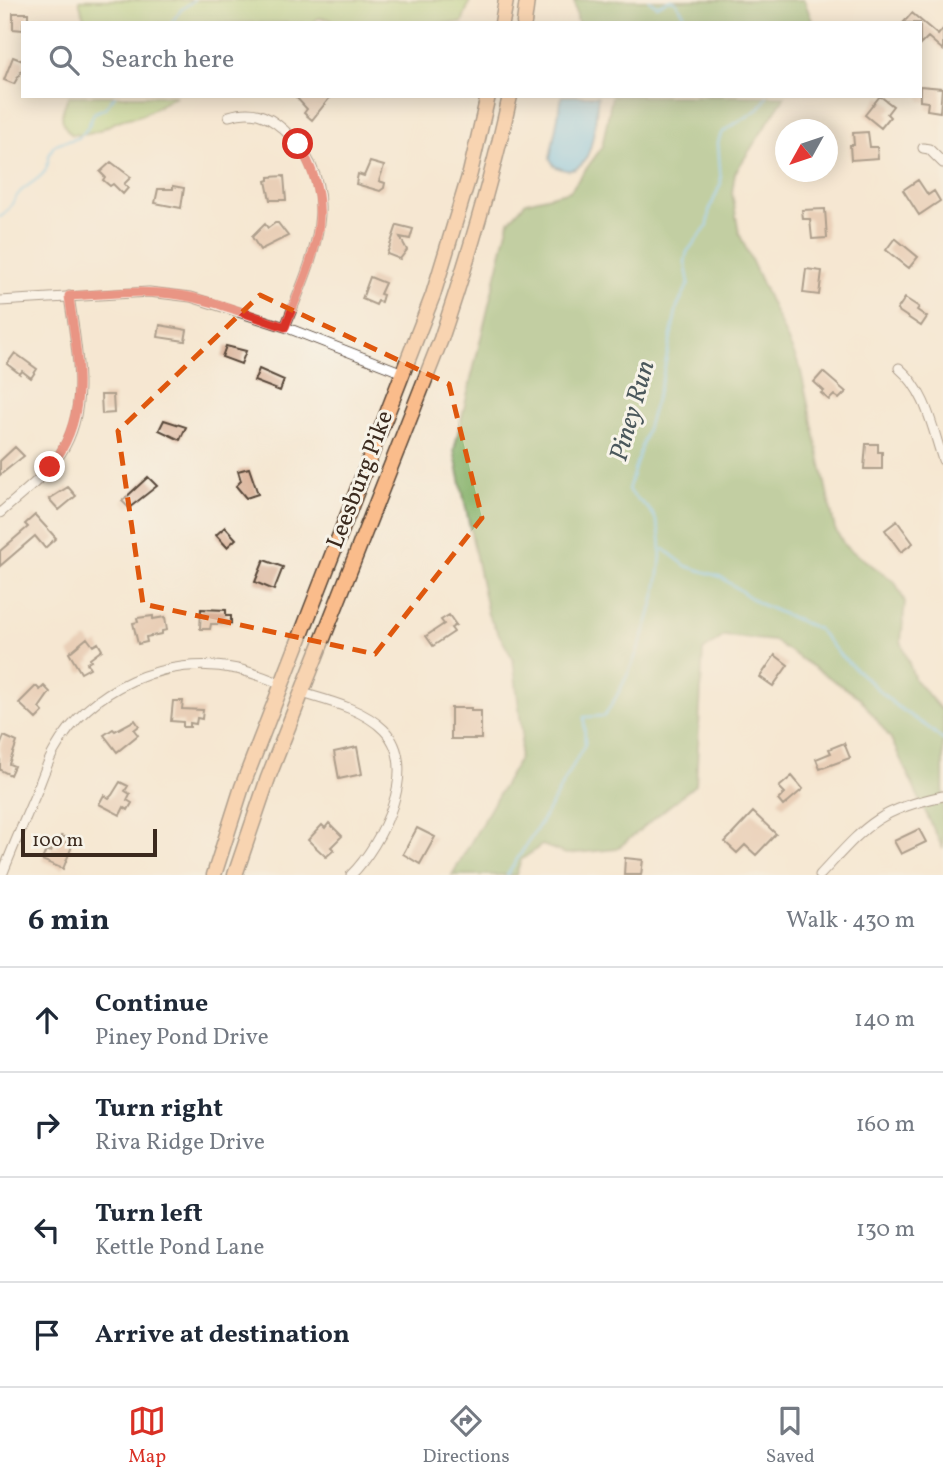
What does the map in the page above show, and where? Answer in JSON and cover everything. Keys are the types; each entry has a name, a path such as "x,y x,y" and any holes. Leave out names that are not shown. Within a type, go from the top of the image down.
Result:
{"highway":[{"path":"502,21 506,0"},
{"path":"524,21 527,0"},
{"name":"Leesburg Pike","path":"214,875 242,787 444,264 488,98"},
{"name":"Leesburg Pike","path":"235,875 256,808 441,339 484,207 510,98"},
{"path":"256,808 262,771 287,706 287,694 282,684"}],"street":[{"path":"229,116 258,113 275,121 298,144 318,186 319,235 285,327"},
{"path":"923,148 929,149 943,163"},
{"path":"0,301 170,293 205,300 285,327 403,373"},
{"path":"0,513 50,467 60,455 74,426 79,396 69,296"},
{"path":"899,368 911,378 920,393 943,460"},
{"path":"2,875 52,753 76,720 106,695 123,684 149,674 197,665 238,669 282,684"},
{"path":"302,693 372,719 386,732 396,750 399,772 394,800 382,833 351,875"},
{"path":"820,875 875,820 906,804 943,796"}],"highlighted area":[{"path":"260,295 449,384 482,518 375,654 143,604 118,431"}],"green space":[{"path":"79,0 470,0 463,21 334,21 318,18 314,21 84,21"},
{"path":"574,0 804,0 812,21 578,21"},
{"path":"68,98 172,98 143,114 93,133 80,135 71,134 64,125 63,111"},
{"path":"612,98 784,98 735,173 732,193 739,233 800,367 835,529 845,546 895,582 905,602 901,641 915,680 943,712 943,849 891,739 860,698 774,641 724,636 703,651 696,784 617,849 566,854 542,845 521,860 516,875 452,875 519,759 522,733 513,659 488,615 454,450 509,221 526,202 570,191 602,147"}],"water":[{"path":"562,98 598,98 592,142 583,163 576,169 566,170 556,167 550,158"}],"building":[{"path":"13,13 28,13 28,21 21,21 21,30 13,29"},
{"path":"912,13 921,21 905,21"},
{"path":"922,21 938,35 943,29 943,50 928,37 922,43"},
{"path":"13,57 21,60 21,72 14,84 4,80"},
{"path":"922,86 942,88 940,112 927,110 928,102 920,101"},
{"path":"297,98 329,98 312,120 304,113 307,109"},
{"path":"878,98 893,106 887,114 890,117 881,128 865,115"},
{"path":"868,132 870,147 877,147 878,158 851,160 850,145 854,145 853,133"},
{"path":"111,162 131,177 124,184 128,188 123,194 113,184 110,186 103,180 105,177 100,172"},
{"path":"370,162 384,166 379,181 385,183 380,191 356,184 358,174 364,176"},
{"path":"284,176 286,200 270,200 266,181 269,177"},
{"path":"918,180 928,195 934,191 940,201 919,215 903,190"},
{"path":"173,186 184,188 181,208 155,203 158,189 173,189"},
{"path":"825,209 827,238 812,239 810,219 803,219 802,210"},
{"path":"278,223 288,236 260,250 252,237 265,224 268,228"},
{"path":"397,225 413,229 410,239 400,237 407,250 400,259 387,254"},
{"path":"895,238 918,257 909,268 886,250"},
{"path":"806,269 822,271 819,295 803,293"},
{"path":"370,277 385,283 380,294 383,295 381,302 378,301 376,305 362,299"},
{"path":"905,298 919,307 917,310 927,317 921,326 897,310"},
{"path":"160,325 187,330 185,341 158,337"},
{"path":"226,346 246,351 241,364 222,357"},
{"path":"15,353 37,369 31,378 7,364"},
{"path":"259,369 284,380 280,391 254,381"},
{"path":"823,372 846,392 839,399 834,395 829,400 814,382"},
{"path":"101,395 113,395 114,413 102,414"},
{"path":"164,420 186,427 180,440 159,430"},
{"path":"866,444 878,444 878,452 882,452 882,469 864,469"},
{"path":"15,447 24,456 0,475 0,461"},
{"path":"249,468 258,494 246,498 236,486 241,481 238,471"},
{"path":"148,477 157,486 129,508 122,501"},
{"path":"68,487 76,496 59,510 49,499"},
{"path":"35,515 56,538 45,548 35,536 0,566 0,551 28,527 25,524"},
{"path":"897,521 913,543 901,552 885,530"},
{"path":"225,527 236,539 227,547 216,535"},
{"path":"264,560 283,567 274,590 255,582"},
{"path":"201,609 226,610 226,616 231,616 231,624 211,624 210,629 200,629"},
{"path":"449,615 456,625 451,628 454,632 433,646 426,636 444,624 441,620"},
{"path":"153,616 153,619 165,617 167,630 162,631 162,634 146,637 147,642 138,644 133,623 138,622 137,618"},
{"path":"87,638 93,646 98,643 102,650 87,663 90,668 81,673 69,653"},
{"path":"775,655 788,665 773,686 760,677"},
{"path":"36,686 40,690 44,686 50,692 39,708 43,712 36,719 19,703"},
{"path":"173,701 183,701 182,709 203,710 202,719 197,718 196,724 190,723 190,727 183,727 183,722 171,721"},
{"path":"451,708 481,711 481,739 451,739"},
{"path":"135,720 139,726 134,730 138,735 117,752 104,735"},
{"path":"4,736 17,742 9,764 14,766 10,775 0,770 0,746"},
{"path":"844,743 850,758 820,769 816,759 831,753 829,749"},
{"path":"357,747 362,774 339,779 334,752"},
{"path":"792,776 803,789 783,806 778,800 785,793 779,787"},
{"path":"120,782 128,786 125,791 130,794 127,800 132,803 128,810 124,807 120,815 99,804 104,795 109,798 112,795"},
{"path":"753,812 776,834 756,855 745,845 737,853 725,842"},
{"path":"329,823 342,836 331,847 334,850 326,857 308,840 322,825 325,828"},
{"path":"417,828 435,837 420,864 403,854"},
{"path":"919,829 926,842 901,854 894,841"},
{"path":"61,836 68,838 66,843 72,846 63,869 42,860 46,850 51,852 53,846 57,848"},
{"path":"625,858 643,860 641,875 624,875"}],"waterway":[{"path":"173,21 194,0"},
{"name":"Piney Run","path":"649,0 657,6 669,0 675,1 684,14 683,21"},
{"path":"0,217 20,192 45,171 54,146 82,135 94,113 105,108 113,98"},
{"name":"Piney Run","path":"507,875 545,816 585,744 584,717 604,716 627,675 649,619 660,561 660,536 652,512 628,490 662,380 677,307 689,283 685,262 687,252 708,225 709,211 721,183 718,142 726,129 753,113 766,98"},
{"path":"664,549 686,566 721,577 758,603 818,629 840,655 895,705 943,740"}],"route":[{"path":"50,467 68,441 78,412 76,350 69,296 170,293 205,300 285,327 315,251 321,219 318,186 298,144"}]}
